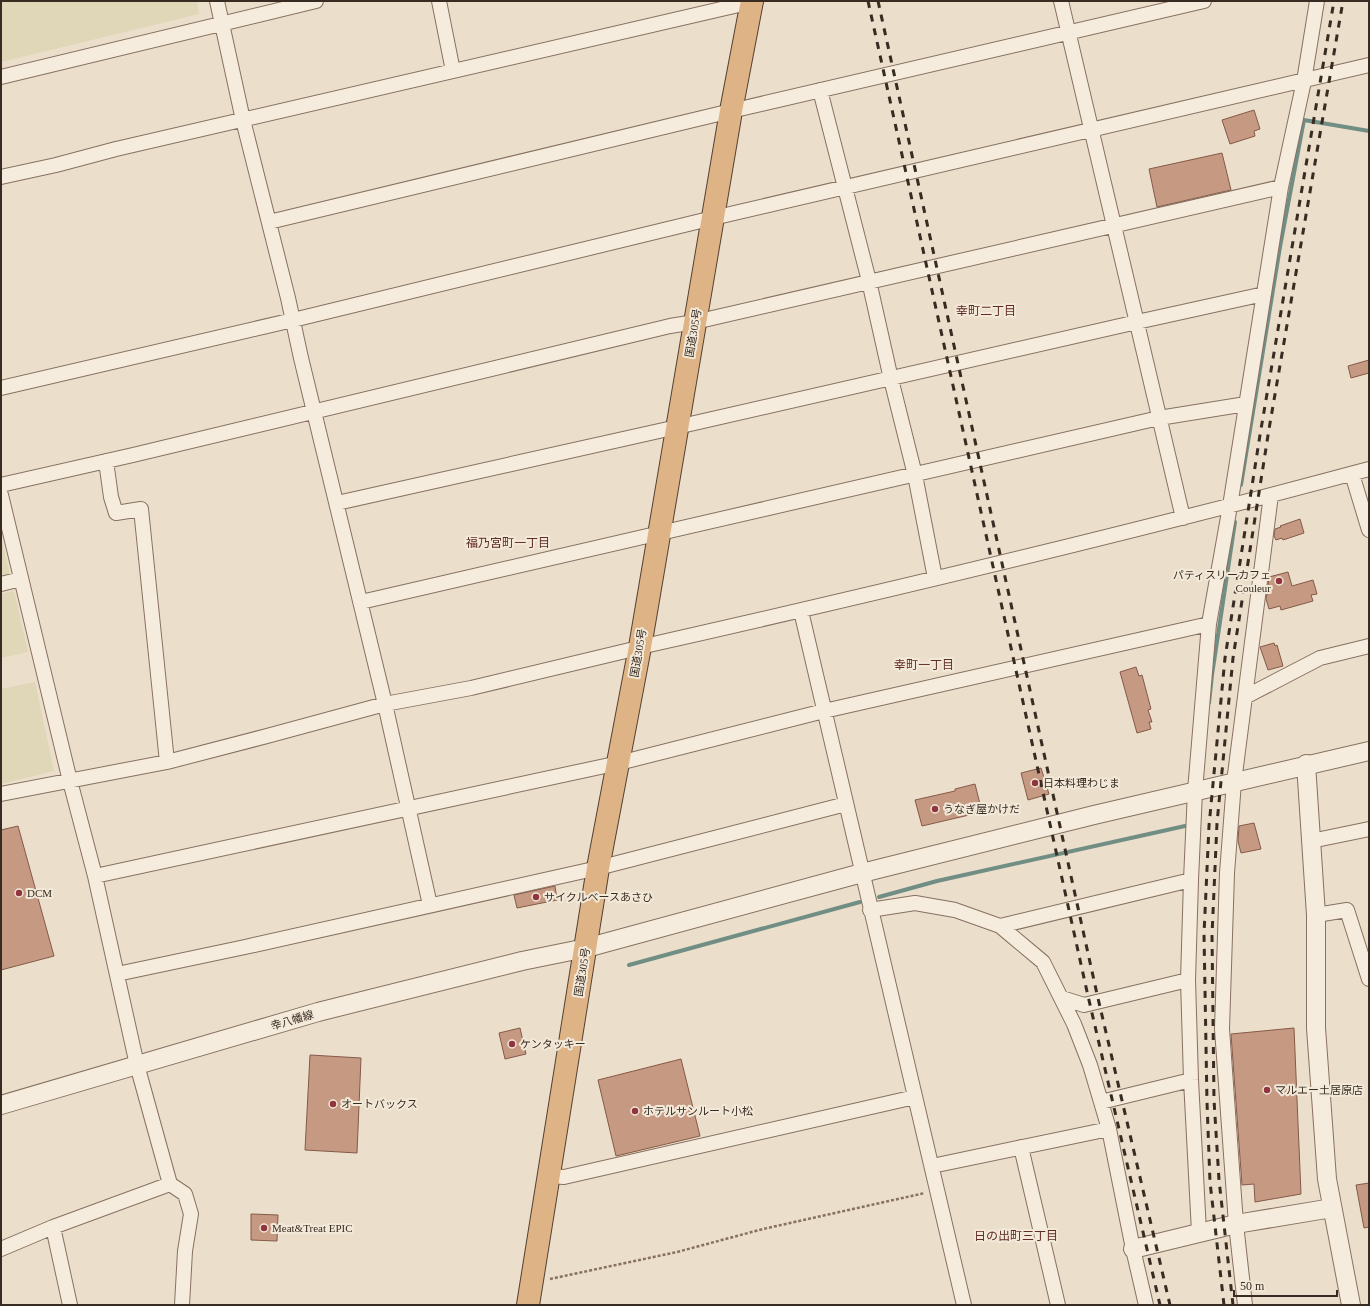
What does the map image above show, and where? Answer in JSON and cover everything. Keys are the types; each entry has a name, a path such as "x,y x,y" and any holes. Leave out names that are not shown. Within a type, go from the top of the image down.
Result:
{"highway":[{"name":"国道305号","path":"528,1305 550,1176 598,868 640,647 730,111 753,1"}],"street":[{"path":"217,1 243,120 293,320 385,704 430,905"},
{"path":"1,77 316,1"},
{"path":"439,1 453,70"},
{"path":"1,177 753,1"},
{"path":"1061,1 1182,518"},
{"path":"269,222 730,111 1204,1"},
{"path":"1199,1232 1191,1080 1188,980 1195,791 1209,624 1230,506 1281,187 1304,81 1317,1"},
{"path":"1,388 293,320 844,187 1369,65"},
{"path":"820,90 869,282 915,475 935,578"},
{"path":"1,485 315,412 663,328 695,322 1281,187"},
{"path":"337,503 1264,294"},
{"path":"360,602 1159,418 1246,404"},
{"path":"106,461 111,497 116,513 141,509 167,762"},
{"path":"1,794 70,782 167,762 385,704 472,688 640,647 801,611 1230,506 1369,469"},
{"path":"1352,474 1369,530"},
{"path":"1,494 70,782 95,876 137,1065 170,1184 185,1194 191,1214 185,1251 182,1305"},
{"path":"1244,1305 1236,1224 1222,1029 1227,873 1234,782 1271,495"},
{"path":"1,584 21,580"},
{"path":"801,611 964,1305"},
{"path":"95,876 619,763 824,711 1209,624"},
{"path":"1245,697 1320,658 1369,646"},
{"name":"幸八幡線","path":"1,1105 318,1012 522,961 586,948 862,873 1306,764 1369,750"},
{"path":"1306,764 1316,915 1316,1028 1327,1179 1351,1305"},
{"path":"116,974 245,947 598,868 846,804"},
{"path":"1311,841 1369,829"},
{"path":"1000,926 1191,880"},
{"path":"870,910 915,903 955,910 1000,926 1043,962 1062,998 1090,1065 1109,1129 1133,1249 1146,1305"},
{"path":"1316,915 1347,910 1369,979"},
{"path":"1062,998 1084,1005 1188,980"},
{"path":"1101,1102 1191,1080"},
{"path":"550,1176 564,1177 915,1097"},
{"path":"932,1166 1109,1129"},
{"path":"1021,1147 1058,1305"},
{"path":"1,1249 53,1227 170,1184"},
{"path":"1133,1249 1236,1224 1332,1208"},
{"path":"53,1227 70,1305"}],"path":[{"path":"532,1283 677,1252 763,1229 938,1191"}],"shaded area":[{"path":"1,1 197,1 199,14 1,62"},
{"path":"1,537 10,574 1,576"},
{"path":"14,591 28,652 1,658 1,594"},
{"path":"35,682 54,771 1,784 1,689"}],"building":[{"path":"1254,110 1260,129 1254,131 1255,136 1230,144 1222,120"},
{"path":"1222,153 1231,190 1157,207 1149,169"},
{"path":"1369,360 1369,373 1351,378 1348,366"},
{"path":"1300,519 1304,533 1283,540 1282,538 1276,540 1274,536 1275,529"},
{"path":"1288,572 1292,586 1313,580 1317,594 1311,595 1313,601 1281,610 1280,606 1269,609 1266,599 1267,594 1270,593 1268,586 1269,577"},
{"path":"1274,643 1275,646 1277,645 1283,666 1268,670 1260,647"},
{"path":"1136,667 1139,676 1142,675 1151,709 1148,710 1152,722 1149,722 1151,729 1137,733 1120,672"},
{"name":"日本料理わじま","path":"1041,768 1049,794 1028,800 1021,773"},
{"path":"975,784 982,812 922,826 915,800 955,791 955,789"},
{"path":"1254,823 1261,849 1241,853 1238,841 1239,826"},
{"name":"DCM","path":"18,826 54,956 1,970 1,830"},
{"name":"サイクルベースあさひ","path":"555,886 557,900 517,908 514,895"},
{"name":"ケンタッキー","path":"520,1028 526,1054 505,1059 499,1033"},
{"path":"1294,1028 1301,1194 1255,1202 1254,1184 1242,1185 1231,1034"},
{"name":"オートバックス","path":"310,1055 361,1058 357,1153 305,1150"},
{"path":"681,1059 700,1136 616,1156 598,1080"},
{"path":"1369,1183 1369,1227 1364,1228 1356,1185"},
{"name":"Meat&Treat EPIC","path":"251,1214 278,1215 277,1241 251,1240"}],"waterway":[{"path":"1241,485 1280,247 1304,120 1369,131"},
{"path":"1209,703 1235,522"},
{"path":"879,897 937,881 1185,826"},
{"path":"629,965 860,902"}],"railway":[{"path":"868,1 1088,996 1160,1305"},
{"path":"878,1 1097,994 1170,1305"},
{"path":"1224,1305 1210,1182 1207,1102 1204,934 1209,826 1225,658 1260,435 1334,1"},
{"path":"1233,1305 1219,1180 1214,1100 1212,935 1217,823 1233,658 1269,429 1343,1"}],"place":[{"name":"パティスリーカフェ Couleur","path":"1279,581"},
{"name":"日本料理わじま","path":"1035,783"},
{"name":"うなぎ屋かけだ","path":"935,809"},
{"name":"DCM","path":"19,893"},
{"name":"サイクルベースあさひ","path":"536,897"},
{"name":"ケンタッキー","path":"512,1044"},
{"name":"マルエー土居原店","path":"1267,1090"},
{"name":"オートバックス","path":"333,1104"},
{"name":"ホテルサンルート小松","path":"635,1111"},
{"name":"Meat&Treat EPIC","path":"264,1228"}],"district":[{"name":"幸町二丁目","path":"986,311"},
{"name":"福乃宮町一丁目","path":"508,543"},
{"name":"幸町一丁目","path":"924,665"},
{"name":"日の出町三丁目","path":"1016,1236"}]}
